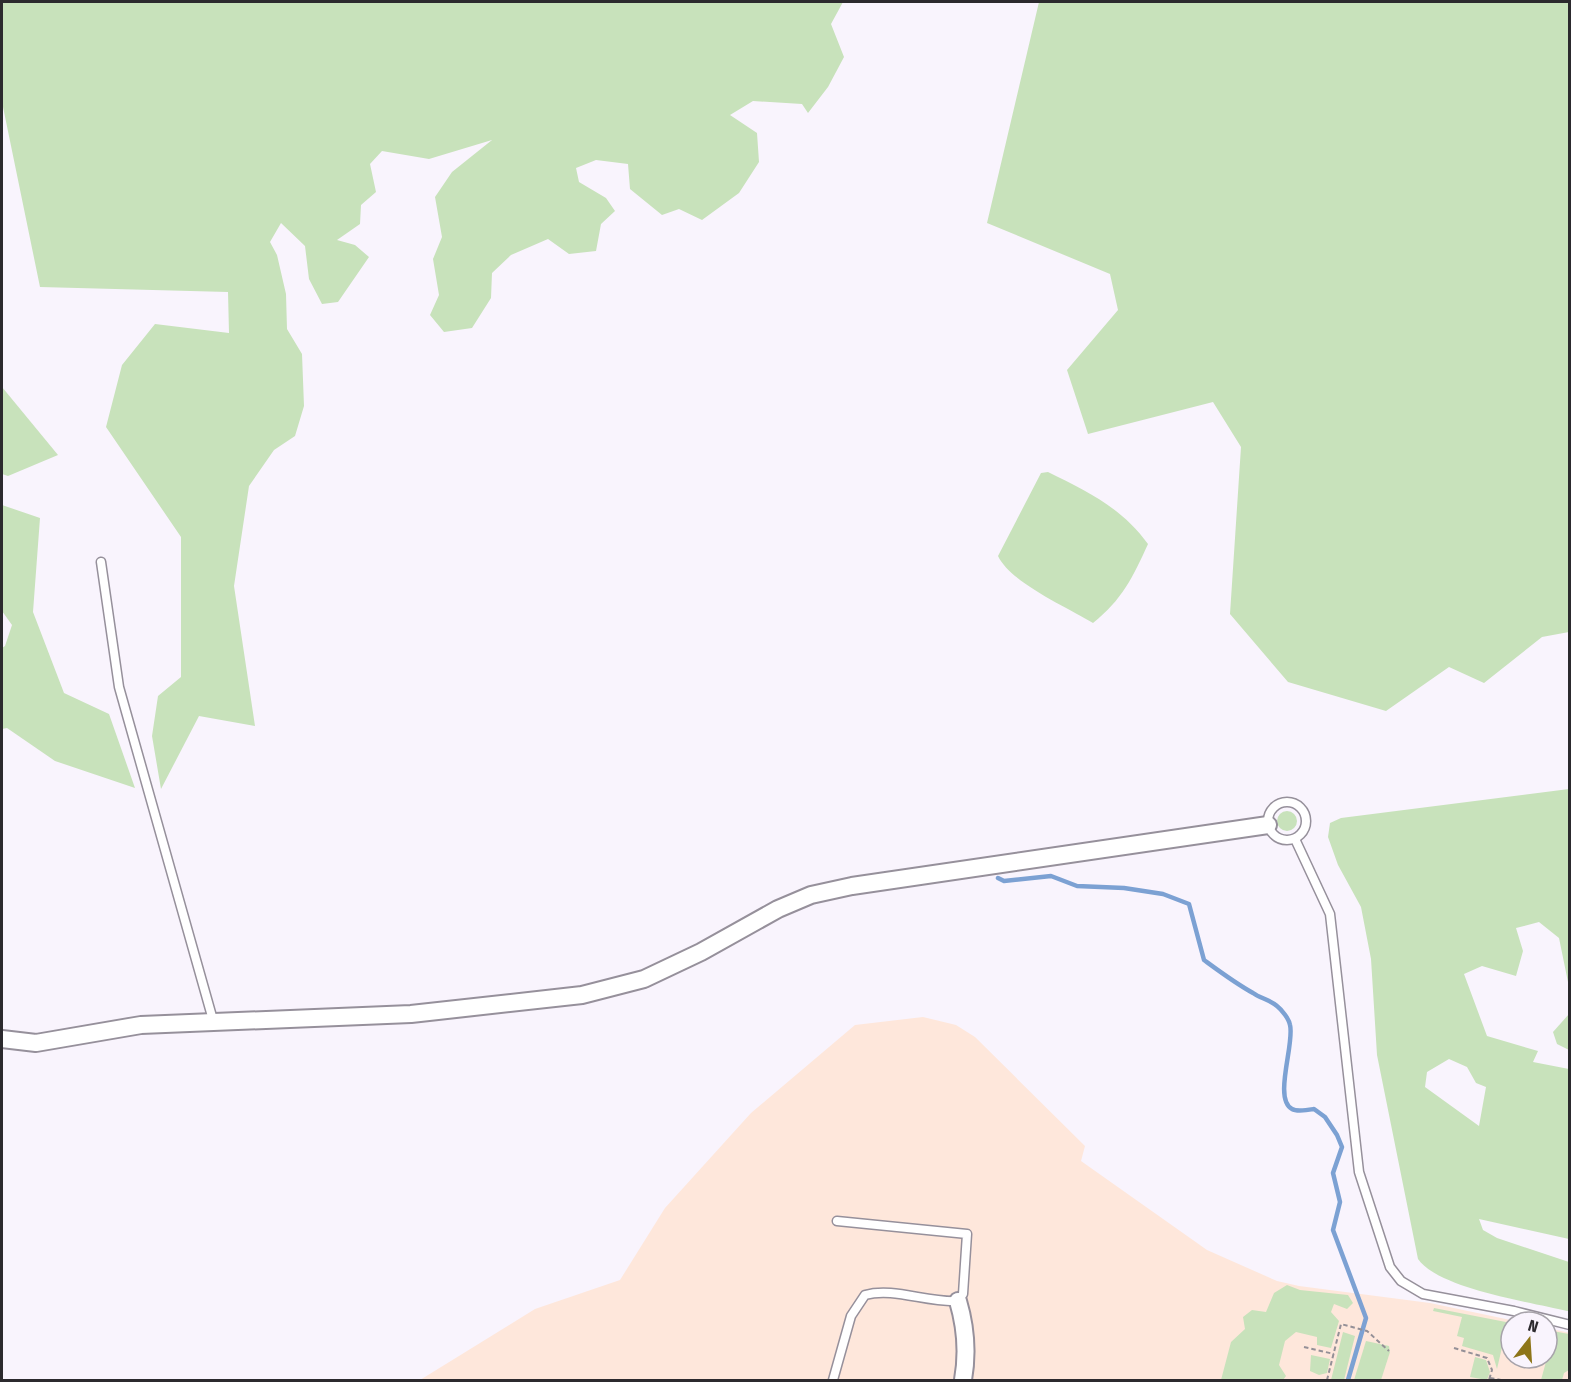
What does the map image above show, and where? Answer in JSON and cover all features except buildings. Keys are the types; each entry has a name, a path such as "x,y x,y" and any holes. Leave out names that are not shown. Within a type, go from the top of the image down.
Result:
{"street":[{"path":"2,1039 36,1043 141,1025 213,1020 411,1014 582,995 644,979 811,895 852,885 1268,825"},
{"path":"958,1300 965,1323 968,1357 963,1380"}],"lane":[{"path":"101,562 119,687 213,1020"},
{"path":"1279,803 1296,804 1306,817 1306,826 1295,839 1278,839 1271,833 1268,816 1279,803"},
{"path":"1295,839 1330,914 1359,1172 1389,1267 1401,1281 1423,1294 1514,1311 1569,1325"},
{"path":"833,1380 851,1316 865,1295 876,1292 946,1302 958,1300 963,1294 967,1234 837,1221"}],"path":[{"path":"1327,1380 1341,1324 1367,1331 1389,1351"},
{"path":"1304,1347 1334,1354"},
{"path":"1454,1348 1487,1358 1492,1370 1490,1379 1501,1380"},
{"path":"1469,1380 1478,1380"}],"shaded area":[{"path":"923,1017 956,1025 975,1037 1085,1146 1081,1161 1207,1250 1277,1281 1299,1286 1430,1303 1499,1318 1499,1370 1559,1370 1559,1331 1570,1333 1569,1380 420,1380 535,1309 620,1280 665,1208 751,1113 855,1025"}],"green space":[{"path":"2,2 843,2 831,24 844,57 828,87 808,113 802,104 753,101 730,115 757,133 759,162 739,193 702,220 679,209 662,215 630,189 628,164 596,160 576,168 579,182 606,198 615,211 601,224 596,251 569,254 548,239 511,255 492,273 491,298 472,328 444,332 430,315 439,295 433,259 442,237 435,197 452,172 492,140 429,159 382,151 370,164 376,192 361,205 360,224 337,240 355,245 369,257 338,302 322,304 309,279 305,246 281,223 270,242 277,255 286,294 287,329 302,354 304,406 295,436 274,450 249,486 234,586 255,726 199,716 161,789 152,736 158,696 181,677 181,537 106,427 122,365 155,324 229,333 228,292 40,287 2,102"},
{"path":"1039,2 1569,2 1569,632 1542,637 1484,683 1449,667 1386,711 1288,682 1230,614 1241,447 1213,402 1088,434 1067,370 1118,310 1110,274 987,223"},
{"path":"2,387 58,455 8,476 2,474"},
{"path":"1048,472 1115,510 1138,531 1148,544 1126,587 1112,606 1093,623 1027,585 1005,566 998,556 1041,473"},
{"path":"2,505 40,518 33,612 64,693 109,714 135,788 55,761 7,728 2,729 2,648 5,646 12,625 2,611"},
{"path":"1569,789 1569,987 1559,938 1539,922 1516,928 1523,951 1516,976 1482,966 1464,974 1487,1036 1538,1051 1533,1062 1569,1069 1569,1239 1479,1219 1483,1230 1497,1238 1569,1262 1569,1311 1510,1299 1465,1286 1445,1279 1418,1259 1377,1055 1371,959 1361,907 1338,865 1328,837 1330,823 1341,818","holes":["1449,1059 1467,1067 1476,1083 1486,1087 1479,1126 1425,1087 1427,1072"]},
{"path":"1283,811 1291,811 1297,817 1297,825 1291,831 1283,831 1277,825 1277,817"},
{"path":"1569,1014 1569,1050 1557,1044 1553,1032"},
{"path":"1287,1285 1300,1290 1348,1295 1353,1303 1347,1309 1334,1304 1331,1312 1339,1321 1331,1348 1317,1345 1317,1337 1296,1332 1285,1341 1279,1365 1286,1376 1283,1380 1221,1380 1231,1342 1245,1329 1243,1317 1252,1310 1266,1312 1274,1293"},
{"path":"1434,1308 1499,1321 1497,1369 1493,1355 1462,1346 1464,1338 1457,1336 1462,1317 1433,1311"},
{"path":"1343,1332 1355,1336 1344,1380 1331,1380"},
{"path":"1559,1332 1569,1334 1569,1370 1564,1373 1562,1380 1541,1380 1544,1370 1559,1370"},
{"path":"1366,1341 1389,1346 1390,1352 1381,1380 1354,1380"},
{"path":"1311,1355 1330,1359 1327,1373 1319,1375 1310,1371"},
{"path":"1475,1357 1486,1360 1490,1372 1487,1380 1470,1377"}],"waterway":[{"path":"998,878 1004,881 1051,876 1077,886 1124,888 1163,894 1189,904 1204,960 1240,985 1274,1004 1285,1015 1291,1033 1284,1083 1287,1103 1294,1110 1314,1109 1325,1117 1342,1147 1333,1173 1340,1202 1333,1230 1366,1318 1348,1380"}]}
